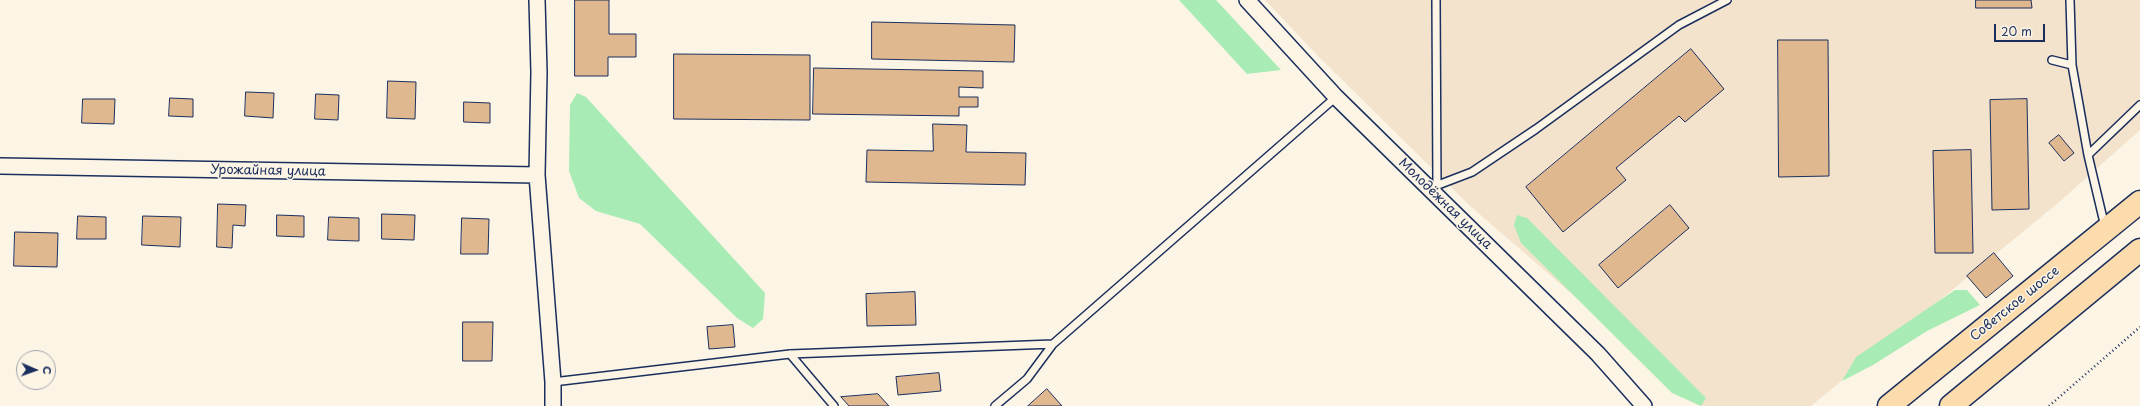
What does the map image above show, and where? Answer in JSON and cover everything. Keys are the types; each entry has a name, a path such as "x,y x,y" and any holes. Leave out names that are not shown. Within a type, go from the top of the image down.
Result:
{"highway":[{"name":"Советское шоссе","path":"1889,406 2140,202"},
{"path":"1951,406 2140,250"}],"street":[{"path":"537,0 539,72 537,175 553,382 553,406"},
{"name":"Молодёжная улица","path":"1247,0 1336,97 1437,190 1598,354 1644,406"},
{"name":"Урожайная улица","path":"0,166 537,175"}],"lane":[{"path":"1436,0 1437,190 1472,172 1536,129 1679,25 1727,0"},
{"path":"2070,0 2072,65 2088,155 2106,231"},
{"path":"2052,60 2072,65"},
{"path":"995,406 1027,379 1053,344 1336,97"},
{"path":"2088,155 2140,105"},
{"path":"553,382 790,354 1053,344"},
{"path":"790,354 834,406"}],"path":[{"path":"2049,406 2140,327"}],"shaded area":[{"path":"1265,0 2140,0 2140,130 2058,203 1811,406 1701,406 1469,205 1318,56"}],"green space":[{"path":"1179,0 1216,0 1281,70 1247,74"},
{"path":"577,93 586,97 765,293 763,319 753,328 737,318 640,224 596,211 579,198 569,171 570,105"},
{"path":"1517,215 1527,218 1706,398 1701,406 1672,393 1521,243 1514,225"},
{"path":"1955,290 1967,290 1980,305 1927,331 1873,365 1842,381 1856,357"}],"building":[{"path":"575,0 609,0 609,34 636,34 636,57 608,57 608,76 575,76"},
{"path":"1976,0 2031,0 2032,8 1976,8"},
{"path":"872,22 1015,25 1014,62 872,59"},
{"path":"1778,40 1828,40 1829,176 1779,177"},
{"path":"1691,49 1724,89 1685,122 1679,116 1616,168 1626,180 1563,232 1526,187"},
{"path":"674,54 810,55 810,120 674,119"},
{"path":"814,68 983,71 983,88 959,87 959,97 978,97 978,107 959,107 959,116 813,114"},
{"path":"388,81 416,82 415,119 387,118"},
{"path":"246,92 274,93 273,118 245,116"},
{"path":"316,94 339,95 338,120 315,119"},
{"path":"170,98 193,99 193,117 169,116"},
{"path":"83,99 115,99 114,124 82,123"},
{"path":"2027,99 2029,209 1992,210 1990,100"},
{"path":"464,102 490,103 490,123 464,122"},
{"path":"933,124 967,125 966,152 1026,153 1025,185 866,182 867,150 933,151"},
{"path":"2059,135 2074,153 2064,161 2049,143"},
{"path":"1971,150 1973,253 1935,253 1933,151"},
{"path":"218,204 246,205 245,226 233,225 232,248 217,247"},
{"path":"1670,205 1689,228 1618,288 1599,265"},
{"path":"382,214 415,215 414,240 382,239"},
{"path":"277,215 304,216 304,237 277,236"},
{"path":"78,216 106,217 106,239 77,239"},
{"path":"143,216 181,217 180,247 142,245"},
{"path":"329,217 359,218 359,241 328,240"},
{"path":"462,218 489,219 488,254 461,254"},
{"path":"15,232 58,233 57,267 14,266"},
{"path":"1994,253 2013,276 1986,298 1967,276"},
{"path":"915,292 916,325 867,326 866,294"},
{"path":"463,322 493,322 492,361 463,361"},
{"path":"733,325 735,347 709,349 707,327"},
{"path":"939,373 941,391 898,395 896,377"},
{"path":"1047,389 1062,406 1028,406"},
{"path":"878,394 889,406 849,406 841,397"}]}
